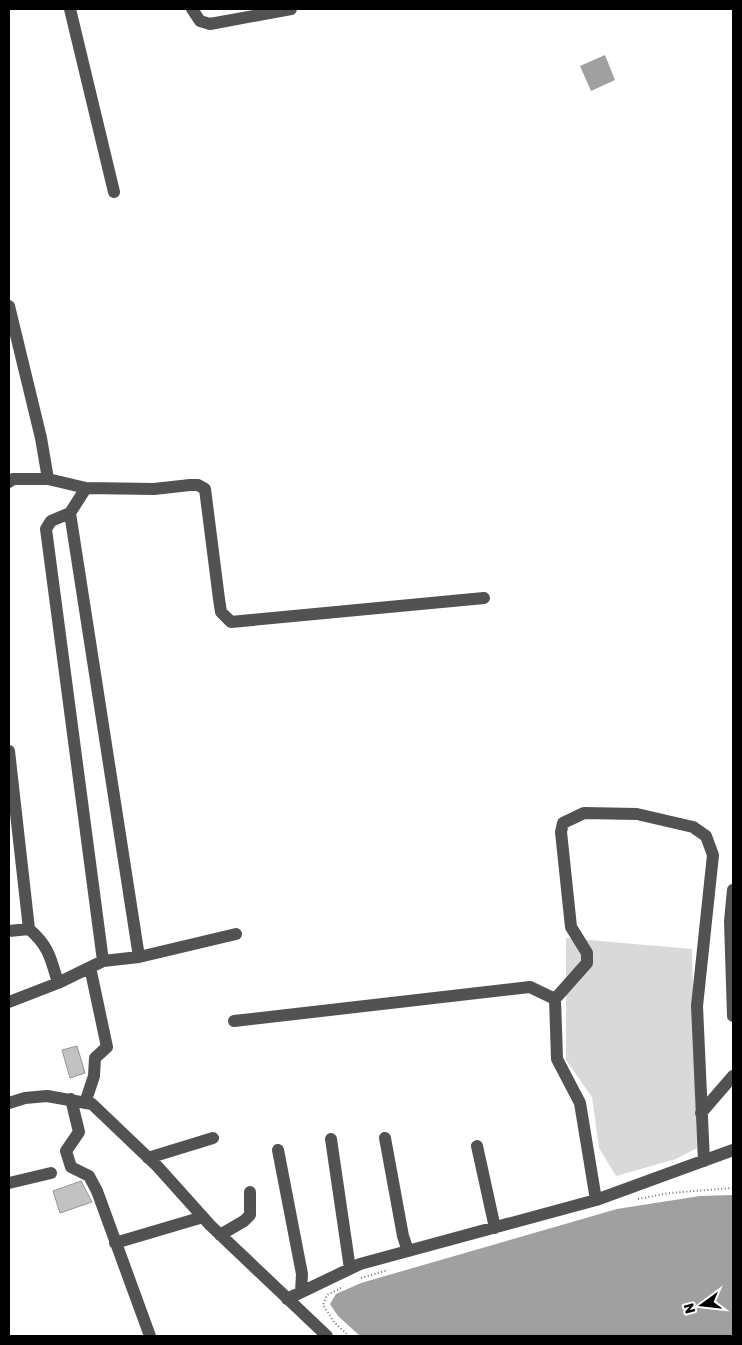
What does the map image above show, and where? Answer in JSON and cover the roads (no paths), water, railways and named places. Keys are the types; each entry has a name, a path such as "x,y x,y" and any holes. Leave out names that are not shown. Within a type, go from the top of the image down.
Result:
{"street":[{"path":"70,9 114,192"},
{"path":"192,9 200,21 210,24 291,10"},
{"path":"9,306 41,438 48,479"},
{"path":"9,482 13,479 48,479 86,488 154,489 198,485 205,489 221,612 231,622 484,598"},
{"path":"86,488 70,514 51,521 46,529 103,961"},
{"path":"70,514 139,957"},
{"path":"9,751 14,840 30,929 42,940 48,949 58,983"},
{"path":"596,1200 580,1103 557,1059 555,999 587,963 587,952 571,927 561,832 563,823 584,813 637,814 693,827 706,836 713,855 697,1006 704,1161"},
{"path":"733,890 730,921 733,1016"},
{"path":"9,931 30,929"},
{"path":"9,1002 58,983 103,961 139,957 236,934"},
{"path":"85,1103 94,1076 95,1058 107,1047 90,967"},
{"path":"234,1021 530,987 555,999"},
{"path":"702,1113 733,1076"},
{"path":"9,1103 25,1098 47,1096 92,1104 148,1158 220,1235 327,1336"},
{"path":"71,1099 79,1132 66,1151 70,1167 89,1176 150,1336"},
{"path":"148,1158 213,1138"},
{"path":"385,1138 403,1236 408,1251"},
{"path":"331,1139 353,1274"},
{"path":"477,1146 495,1228"},
{"path":"278,1150 302,1274 301,1292"},
{"path":"286,1299 408,1251 596,1200 733,1150"},
{"path":"9,1183 51,1173"},
{"path":"220,1235 244,1221 250,1215 250,1192"},
{"path":"115,1243 203,1217"}]}
